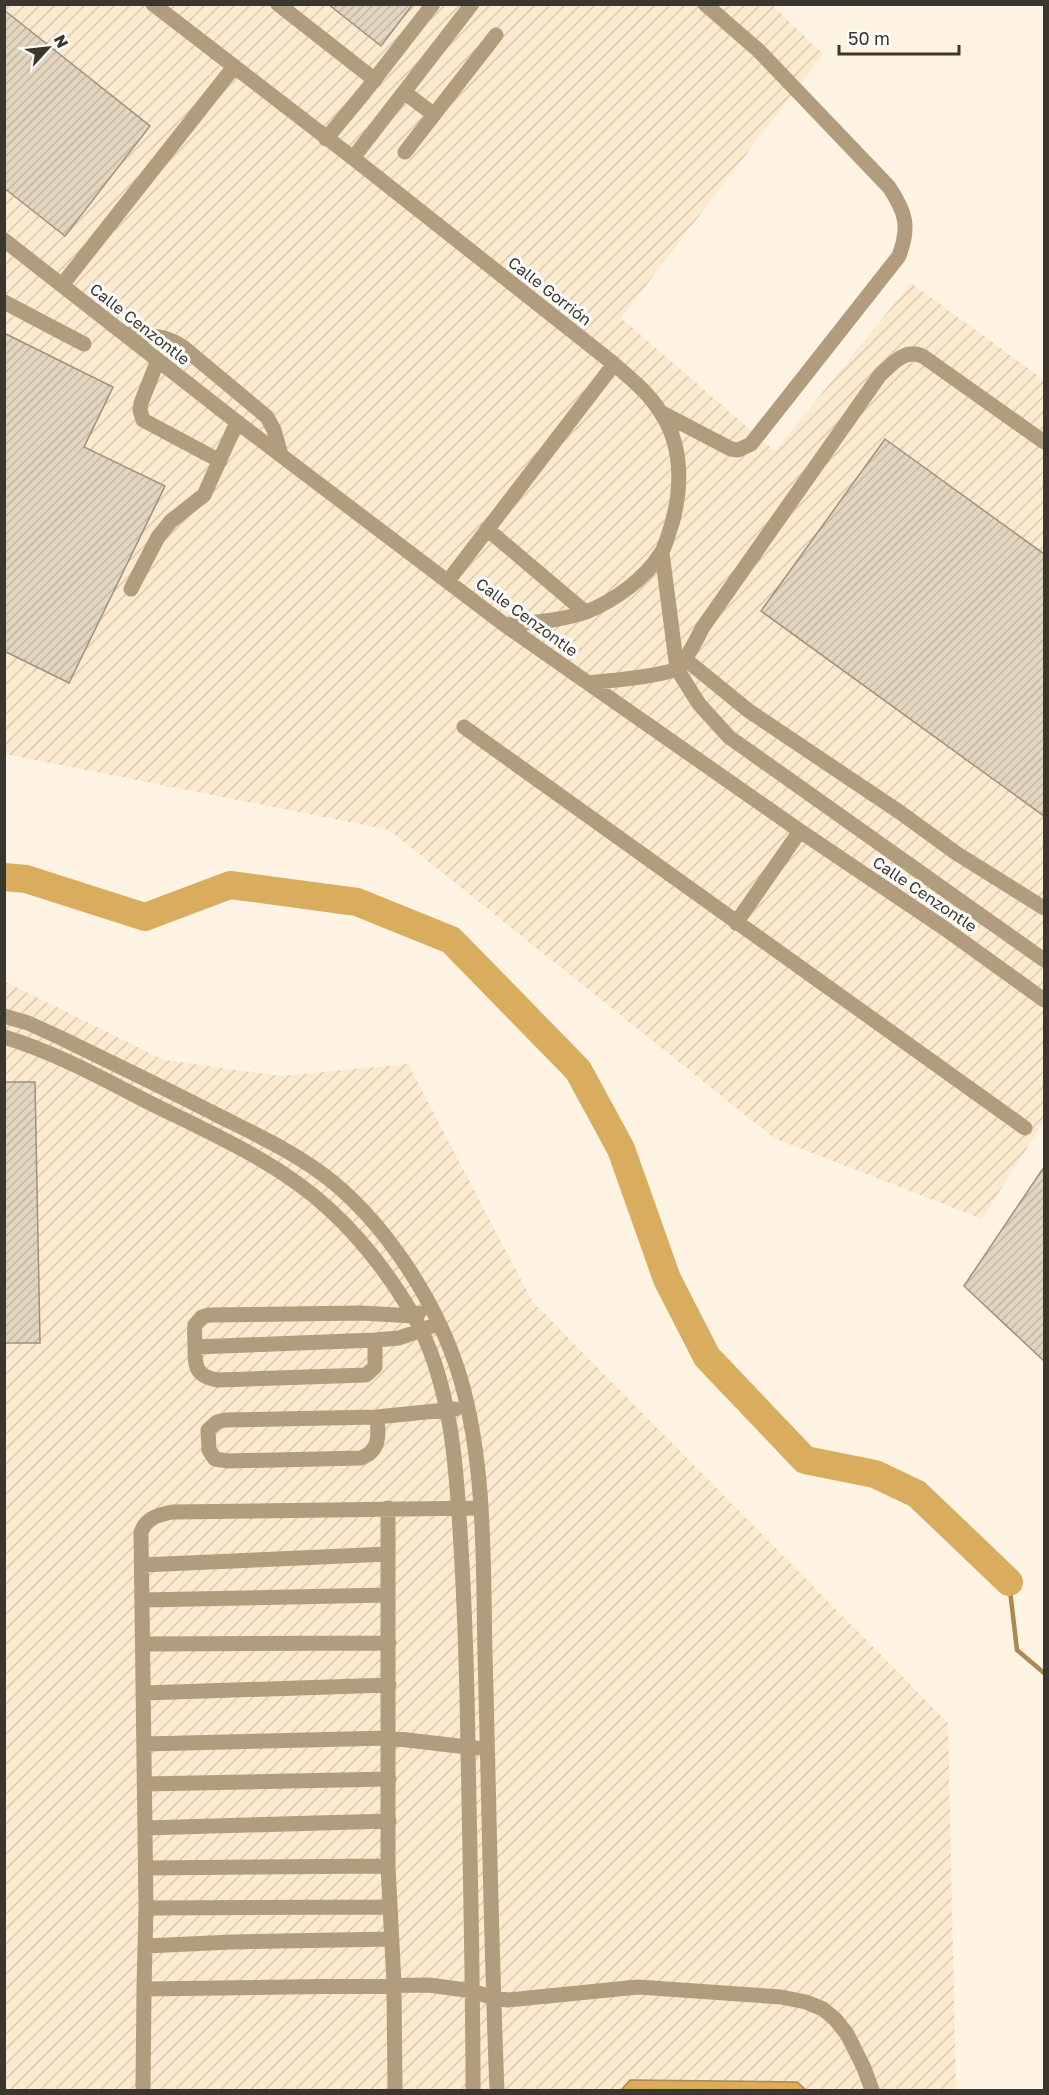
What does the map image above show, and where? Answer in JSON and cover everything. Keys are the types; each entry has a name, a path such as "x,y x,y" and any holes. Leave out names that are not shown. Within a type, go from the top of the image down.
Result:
{"street":[{"name":"Calle Gorrión","path":"153,4 614,364 642,388 662,413 673,437 678,464 678,498 662,553 622,593 585,612 562,618 505,625"},
{"path":"278,4 375,80"},
{"path":"326,139 433,4"},
{"path":"353,158 472,4"},
{"path":"662,413 731,449 738,450 751,444 899,256 905,240 907,225 903,209 889,187 759,51 705,4"},
{"path":"405,152 496,35"},
{"path":"62,285 233,68"},
{"path":"404,92 433,114"},
{"name":"Calle Cenzontle","path":"4,240 237,422 505,625 800,831 944,928 1044,1000"},
{"path":"4,302 84,344"},
{"path":"124,334 159,336 183,347 267,417 274,430 281,455"},
{"path":"588,683 654,674 681,664 703,627 880,375 902,356 913,353 924,357 1044,442"},
{"path":"158,360 141,403 140,410 144,420 220,461"},
{"path":"448,581 614,364"},
{"path":"131,589 159,537 179,513 204,495 237,422"},
{"path":"487,530 585,612"},
{"name":"Calle Cenzontle","path":"662,553 681,664 699,704 729,737 1044,960"},
{"path":"681,664 901,813 956,853 1044,908"},
{"path":"464,727 1025,1128"},
{"path":"736,923 800,831"},
{"path":"4,1016 28,1023 167,1089 282,1148 306,1163 333,1182 375,1225 406,1266 435,1316 459,1375 468,1407 476,1454 480,1508 488,1749 497,2091"},
{"path":"4,1037 45,1051 116,1086 255,1156 292,1180 329,1209 378,1262 414,1316 432,1359 447,1410 459,1507 467,1656 473,2091"},
{"path":"375,1340 375,1367 370,1374 357,1376 218,1380 203,1376 195,1365 195,1325 202,1317 209,1315 361,1313 435,1316"},
{"path":"195,1347 399,1338 420,1330 435,1316"},
{"path":"377,1417 377,1446 361,1458 228,1461 215,1459 208,1450 208,1430 217,1422 225,1420 377,1417 468,1407"},
{"path":"388,1508 390,1738 388,1866 394,1984 395,2091"},
{"path":"143,2091 146,1828 141,1533 143,1525 154,1517 172,1512 480,1508"},
{"path":"142,1565 388,1554"},
{"path":"142,1600 388,1595"},
{"path":"143,1644 389,1643"},
{"path":"144,1693 389,1685"},
{"path":"145,1744 390,1738 488,1749"},
{"path":"145,1784 389,1779"},
{"path":"146,1828 389,1821"},
{"path":"146,1868 388,1866"},
{"path":"146,1908 390,1907"},
{"path":"146,1946 392,1939"},
{"path":"144,1989 394,1984 429,1985 473,1991 493,1998 518,2000 638,1987 781,1996 823,2009 835,2019 847,2034 864,2068 872,2091"}],"shaded area":[{"path":"4,5 772,5 823,54 621,318 775,451 911,283 1044,380 1044,1121 982,1219 774,1138 389,830 5,754"},
{"path":"4,981 164,1060 282,1076 408,1064 532,1301 948,1723 956,2090 5,2090"}],"water":[{"path":"630,2080 797,2082 806,2090 621,2090"}],"building":[{"path":"328,4 413,4 381,46"},
{"path":"4,10 150,126 65,236 4,188"},
{"path":"4,333 113,387 84,447 165,486 69,683 4,651"},
{"path":"885,439 1044,554 1044,816 761,611"},
{"path":"4,1082 35,1082 40,1343 4,1343"},
{"path":"1044,1167 1044,1361 964,1286"}],"waterway":[{"path":"4,877 26,879 145,917 230,885 357,902 451,940 578,1070 621,1149 667,1279 707,1357 805,1460 875,1474 917,1494 1009,1582"},
{"path":"1009,1582 1017,1650 1044,1673"}]}
